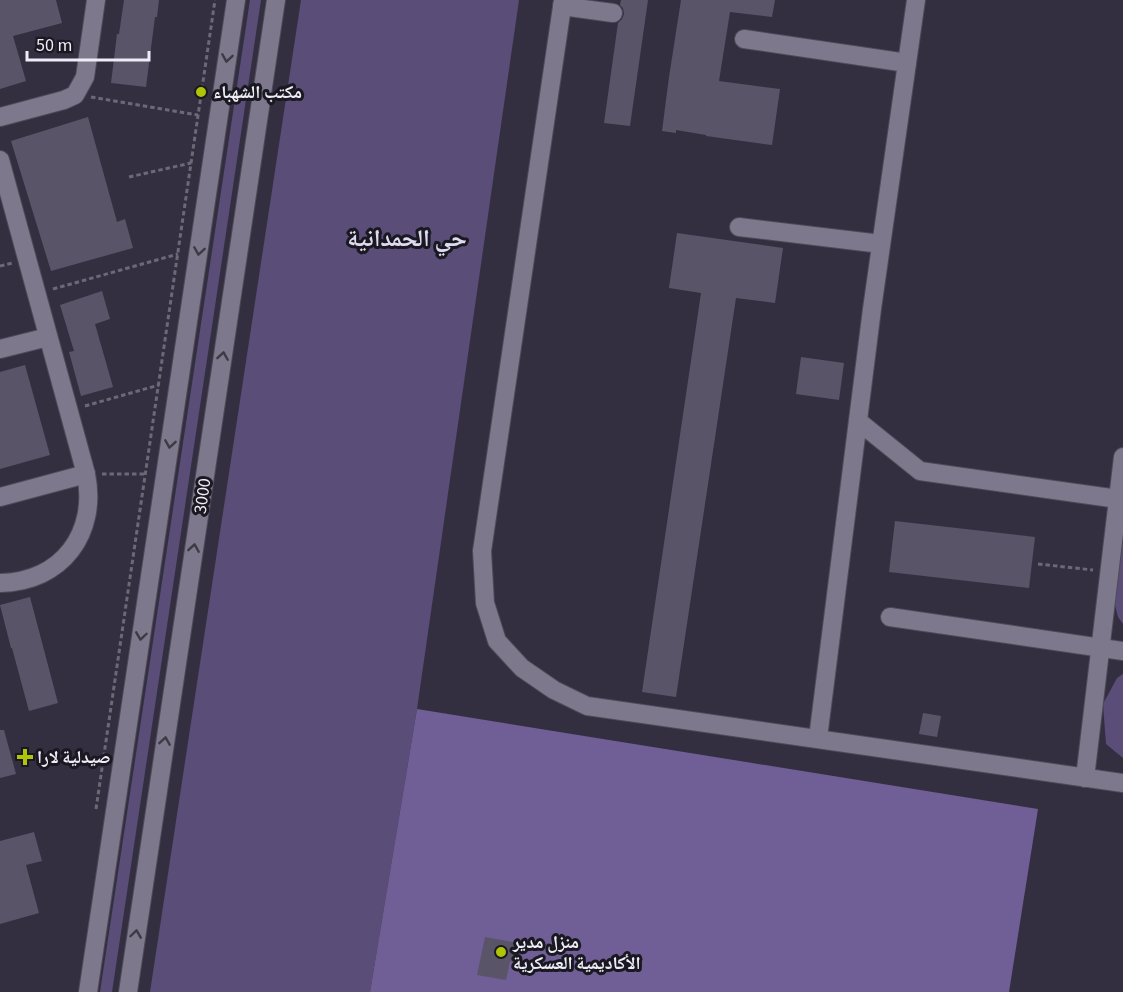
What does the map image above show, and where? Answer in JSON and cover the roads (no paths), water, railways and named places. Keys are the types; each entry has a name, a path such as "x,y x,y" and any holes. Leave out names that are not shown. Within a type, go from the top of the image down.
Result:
{"street":[{"path":"0,117 75,95 85,77 96,0"},
{"path":"88,992 236,0"},
{"name":"3000","path":"128,992 276,0"},
{"path":"818,738 881,244 916,0"},
{"path":"613,13 562,3 482,551 485,603 497,641 522,668 554,690 587,706 1123,783"},
{"path":"744,39 907,63"},
{"path":"0,160 89,487 88,515 78,540 70,552 55,566 38,576 25,581 0,583"},
{"path":"739,227 881,244"},
{"path":"0,349 48,337"},
{"path":"858,421 920,471 1118,499"},
{"path":"1085,778 1123,457"},
{"path":"0,497 86,474"},
{"path":"890,617 1123,651"}],"place":[{"name":"مكتب الشهباء","path":"201,92"},
{"name":"صيدلية لارا","path":"25,757"},
{"name":"منزل مدير الأكاديمية العسكرية","path":"501,952"}],"district":[{"name":"حي الحمدانية","path":"407,238"}]}
